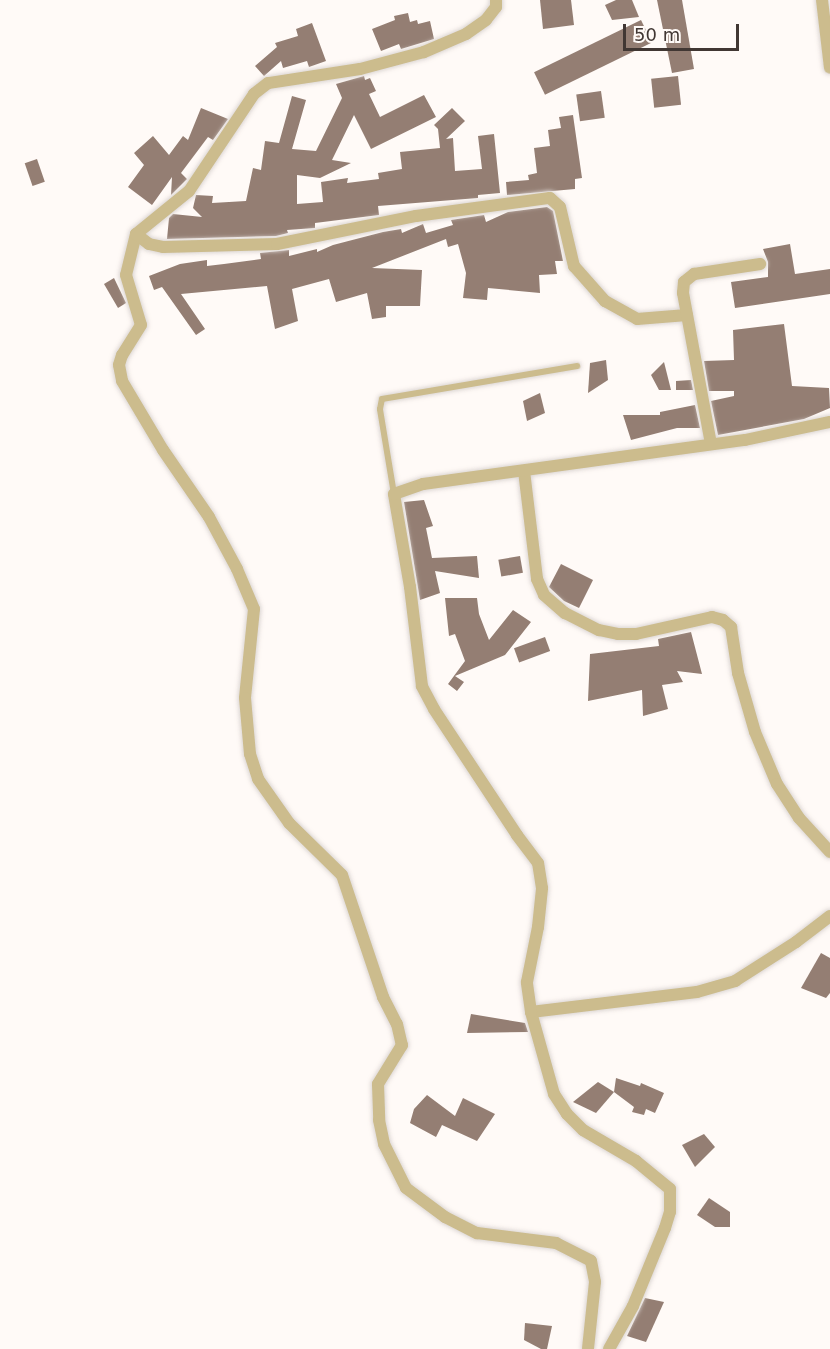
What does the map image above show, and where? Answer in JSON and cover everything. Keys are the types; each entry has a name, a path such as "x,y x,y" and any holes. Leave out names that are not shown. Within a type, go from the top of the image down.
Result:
{"street":[{"path":"496,0 496,7 486,20 466,34 424,52 360,69 268,83 254,94 189,191 136,234 126,275 141,325 122,355 119,365 122,381 163,450 209,517 237,569 254,609 254,630 245,698 250,754 258,778 289,823 342,874 383,997 397,1024 402,1045 378,1084 379,1120 384,1144 406,1188 445,1217 477,1233 556,1243 591,1261 595,1282 588,1349"},
{"path":"822,0 830,68"},
{"path":"136,234 149,244 163,248 277,244 416,216 550,198 560,207 574,266 605,301 637,319 687,315"},
{"path":"711,444 687,315 684,282 694,274 760,264"},
{"path":"609,1349 633,1306 664,1228 670,1212 670,1189 636,1161 583,1130 567,1114 554,1094 531,1012 527,982 538,927 542,888 538,862 446,728 422,686 410,587 394,494 423,484 711,444 830,422"},
{"path":"524,471 537,579 544,595 565,613 598,630 618,634 636,634 712,617 723,620 731,627 738,673 755,732 777,784 800,818 830,852"},
{"path":"531,1012 686,994 735,981 796,942 830,916"}],"lane":[{"path":"394,494 380,409 382,399 577,366"}],"building":[{"path":"540,0 571,0 574,25 543,29"},
{"path":"616,0 632,0 639,17 612,20 605,5"},
{"path":"657,0 682,0 694,69 672,73"},
{"path":"408,13 410,22 417,20 418,24 430,21 434,39 401,49 399,44 381,51 372,29 395,20 394,16"},
{"path":"641,20 652,42 545,95 534,72"},
{"path":"312,23 326,61 309,67 307,61 283,68 281,61 264,76 255,66 277,47 275,43 298,36 296,29"},
{"path":"364,76 365,80 370,78 376,91 369,94 380,117 424,95 436,117 371,149 354,115 332,160 351,163 320,178 297,175 297,204 323,202 321,182 348,178 347,183 379,179 378,173 402,169 400,152 440,148 438,129 434,125 452,108 465,121 446,139 453,138 455,171 482,169 478,136 494,134 500,193 478,195 478,198 378,206 379,215 315,223 315,228 287,230 288,233 276,236 167,239 169,218 173,214 202,217 193,208 196,195 213,196 212,203 246,201 253,168 261,170 265,141 279,143 292,96 306,100 292,149 316,151 342,98 336,84"},
{"path":"678,76 681,105 654,108 651,79"},
{"path":"601,91 605,118 580,121 576,94"},
{"path":"201,108 228,119 213,140 208,137 181,173 187,179 171,195 172,177 152,205 128,187 144,165 134,153 153,136 169,155 183,136 188,140"},
{"path":"573,115 582,178 575,179 575,189 507,195 506,182 529,180 528,175 537,173 534,148 550,146 548,130 561,128 559,117"},
{"path":"37,159 45,182 33,186 25,163"},
{"path":"547,207 553,211 563,261 555,261 557,274 539,275 540,293 488,288 487,300 463,298 466,273 458,244 448,247 446,239 372,268 422,270 420,306 386,306 386,317 372,319 367,293 336,302 329,279 292,289 298,321 275,329 267,286 181,294 205,329 196,335 162,287 154,290 149,276 180,264 207,260 207,266 224,264 261,259 260,253 289,250 289,256 317,249 317,252 333,245 383,232 401,229 402,233 423,224 426,233 453,225 451,220 484,215 486,222 508,212"},
{"path":"790,244 795,274 830,269 830,294 735,308 731,282 768,277 768,262 763,249"},
{"path":"114,278 126,303 118,308 104,284"},
{"path":"784,324 792,386 829,388 830,408 804,419 718,435 711,401 734,396 734,391 709,391 704,361 734,360 733,330"},
{"path":"606,360 608,380 588,393 590,363"},
{"path":"664,362 671,390 659,390 651,375"},
{"path":"691,380 693,390 676,390 676,381"},
{"path":"540,393 545,413 527,421 523,401"},
{"path":"695,405 700,428 677,428 631,440 623,415 660,415 660,412"},
{"path":"424,500 433,526 426,528 432,558 477,556 479,578 435,571 440,593 420,600 404,502"},
{"path":"520,556 523,573 501,577 498,560"},
{"path":"561,564 593,580 579,608 564,601 549,587"},
{"path":"445,598 477,598 479,614 489,640 513,610 531,622 505,655 455,676 464,682 457,691 448,684 465,661 455,634 449,636"},
{"path":"691,632 702,674 677,671 683,682 662,685 668,709 643,716 642,690 588,701 590,654 659,646 658,639"},
{"path":"545,637 550,651 519,662 514,648"},
{"path":"821,953 830,958 830,993 826,998 801,988"},
{"path":"471,1014 525,1023 528,1032 467,1033"},
{"path":"616,1078 640,1086 641,1083 664,1093 655,1113 646,1109 644,1115 632,1112 634,1107 614,1092"},
{"path":"598,1082 614,1092 596,1113 573,1102"},
{"path":"427,1095 455,1116 463,1098 495,1114 477,1141 442,1125 436,1137 410,1123 414,1109"},
{"path":"704,1134 715,1147 695,1167 682,1145"},
{"path":"709,1198 730,1212 730,1227 715,1227 697,1215"},
{"path":"645,1298 664,1302 646,1342 627,1336"},
{"path":"525,1323 552,1326 547,1349 541,1349 524,1340"}]}
